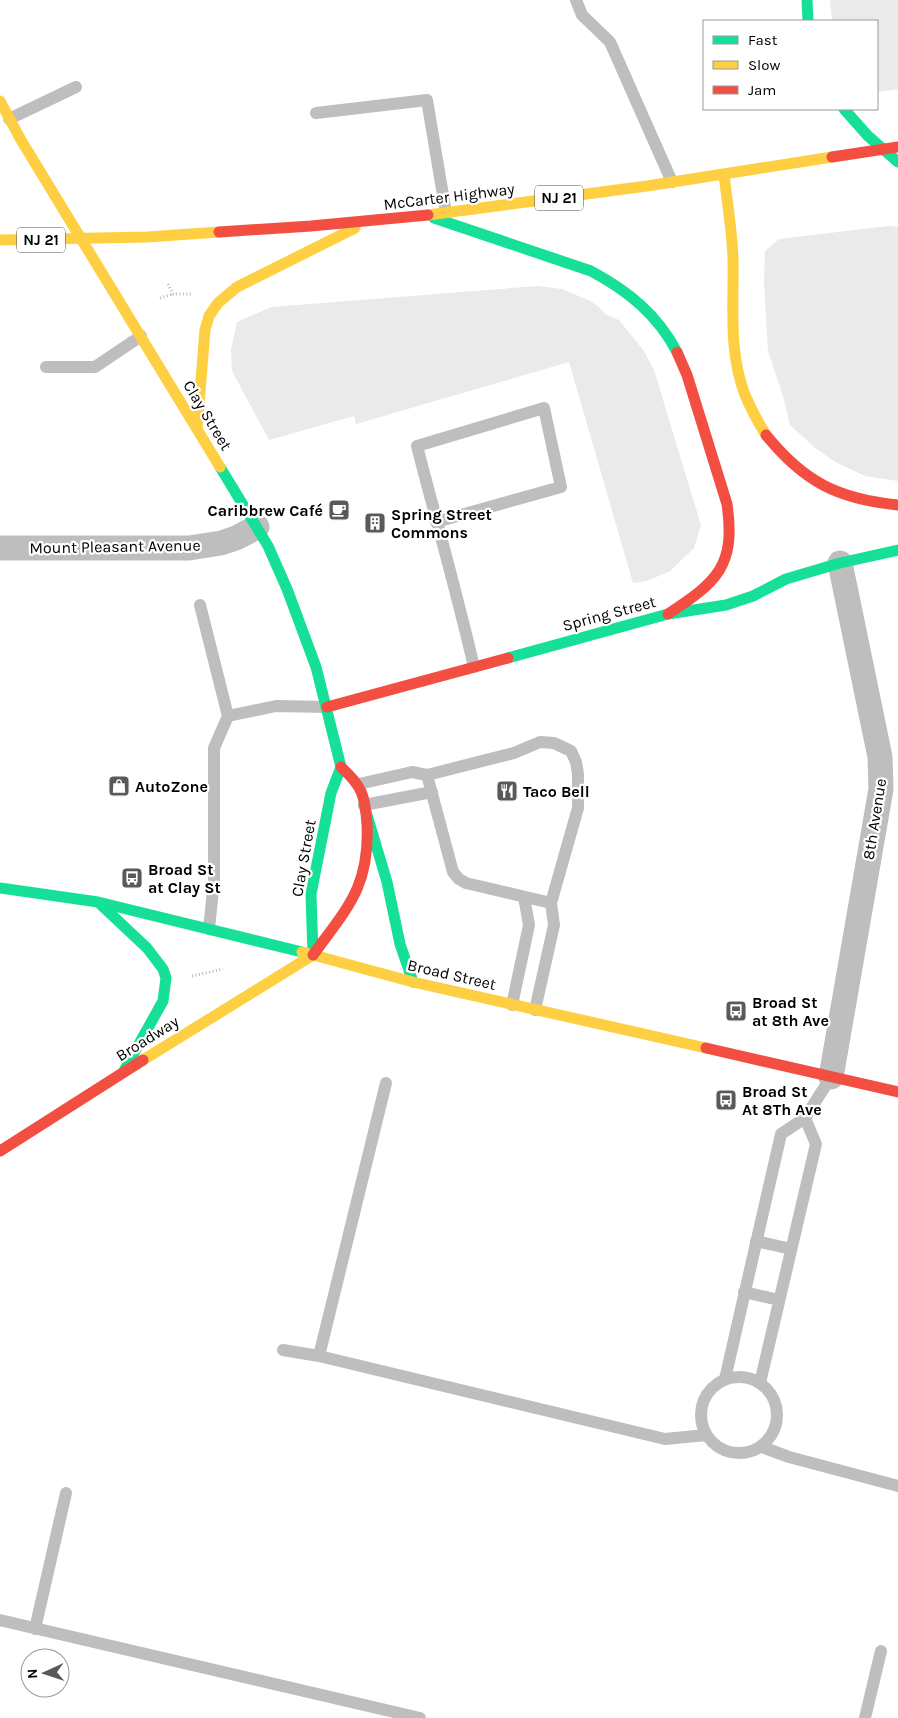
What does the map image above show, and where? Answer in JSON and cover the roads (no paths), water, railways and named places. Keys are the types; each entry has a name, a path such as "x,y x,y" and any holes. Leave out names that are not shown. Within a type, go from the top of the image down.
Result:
{"main road":[{"path":"807,0 808,20"},
{"name":"Clay Street","path":"0,101 9,119 278,564 316,667 341,767 331,793 311,894 313,955"},
{"path":"845,110 863,131 898,162"},
{"name":"McCarter Highway","path":"0,240 82,239 250,231 428,216 672,182 898,147"},
{"path":"724,174 732,243 734,348 740,382 752,412 772,444 796,468 824,487 852,498 898,505"},
{"path":"428,216 591,272 612,282 631,294 647,309 661,324 671,339 687,375 727,504 731,521 731,537 728,551 715,578 705,588 668,614"},
{"path":"197,428 205,330 209,316 218,303 237,287 369,221"},
{"name":"Spring Street","path":"327,708 668,614 726,604 753,596 786,579 840,563 898,550"},
{"path":"341,767 359,784 387,882 400,944 413,982"},
{"path":"313,955 356,893 362,879 367,848 364,805"},
{"name":"Broad Street","path":"0,888 98,902 313,955 413,982 898,1092"},
{"path":"98,902 159,961 166,979 163,1001 123,1072"},
{"name":"Broadway","path":"0,1151 123,1072 313,955"}],"street":[{"name":"Mount Pleasant Avenue","path":"0,548 189,548 221,543 236,538 257,527"},
{"name":"8th Avenue","path":"831,1077 881,789 882,772 840,563"}],"lane":[{"path":"576,0 582,15 610,42 672,182"},
{"path":"9,119 76,87"},
{"path":"316,113 427,100 446,213"},
{"path":"46,367 95,367 141,336"},
{"path":"436,522 561,487 544,408 416,446 474,667"},
{"path":"200,605 228,716 214,748 214,880 209,929"},
{"path":"228,716 276,706 327,708"},
{"path":"359,784 412,772 428,775 514,753 540,742 554,743 570,752 576,762 578,774 578,808 551,903 554,925 536,1010"},
{"path":"428,775 453,872 458,879 466,883 551,903"},
{"path":"364,805 432,792"},
{"path":"512,1005 529,925 524,897"},
{"path":"725,1380 781,1134 805,1118 831,1077"},
{"path":"319,1356 386,1084"},
{"path":"760,1383 816,1144 805,1118"},
{"path":"756,1241 791,1248"},
{"path":"744,1292 779,1300"},
{"path":"283,1350 319,1356 665,1439 706,1435"},
{"path":"736,1377 749,1378 760,1383 769,1391 775,1402 778,1414 771,1438 752,1452 739,1454 725,1452 714,1445 706,1435 701,1423 701,1410 705,1397 714,1387 725,1380 736,1377"},
{"path":"762,1446 789,1458 898,1486"},
{"path":"35,1629 66,1493"},
{"path":"0,1620 420,1718"},
{"path":"864,1718 882,1651"}],"place":[{"name":"Caribbrew Café","path":"339,510"},
{"name":"Spring Street Commons","path":"375,523"},
{"name":"AutoZone","path":"119,786"},
{"name":"Taco Bell","path":"507,791"},
{"name":"Broad St at Clay St","path":"132,878"},
{"name":"Broad St at 8th Ave","path":"736,1011"},
{"name":"Broad St At 8Th Ave","path":"726,1100"}]}
